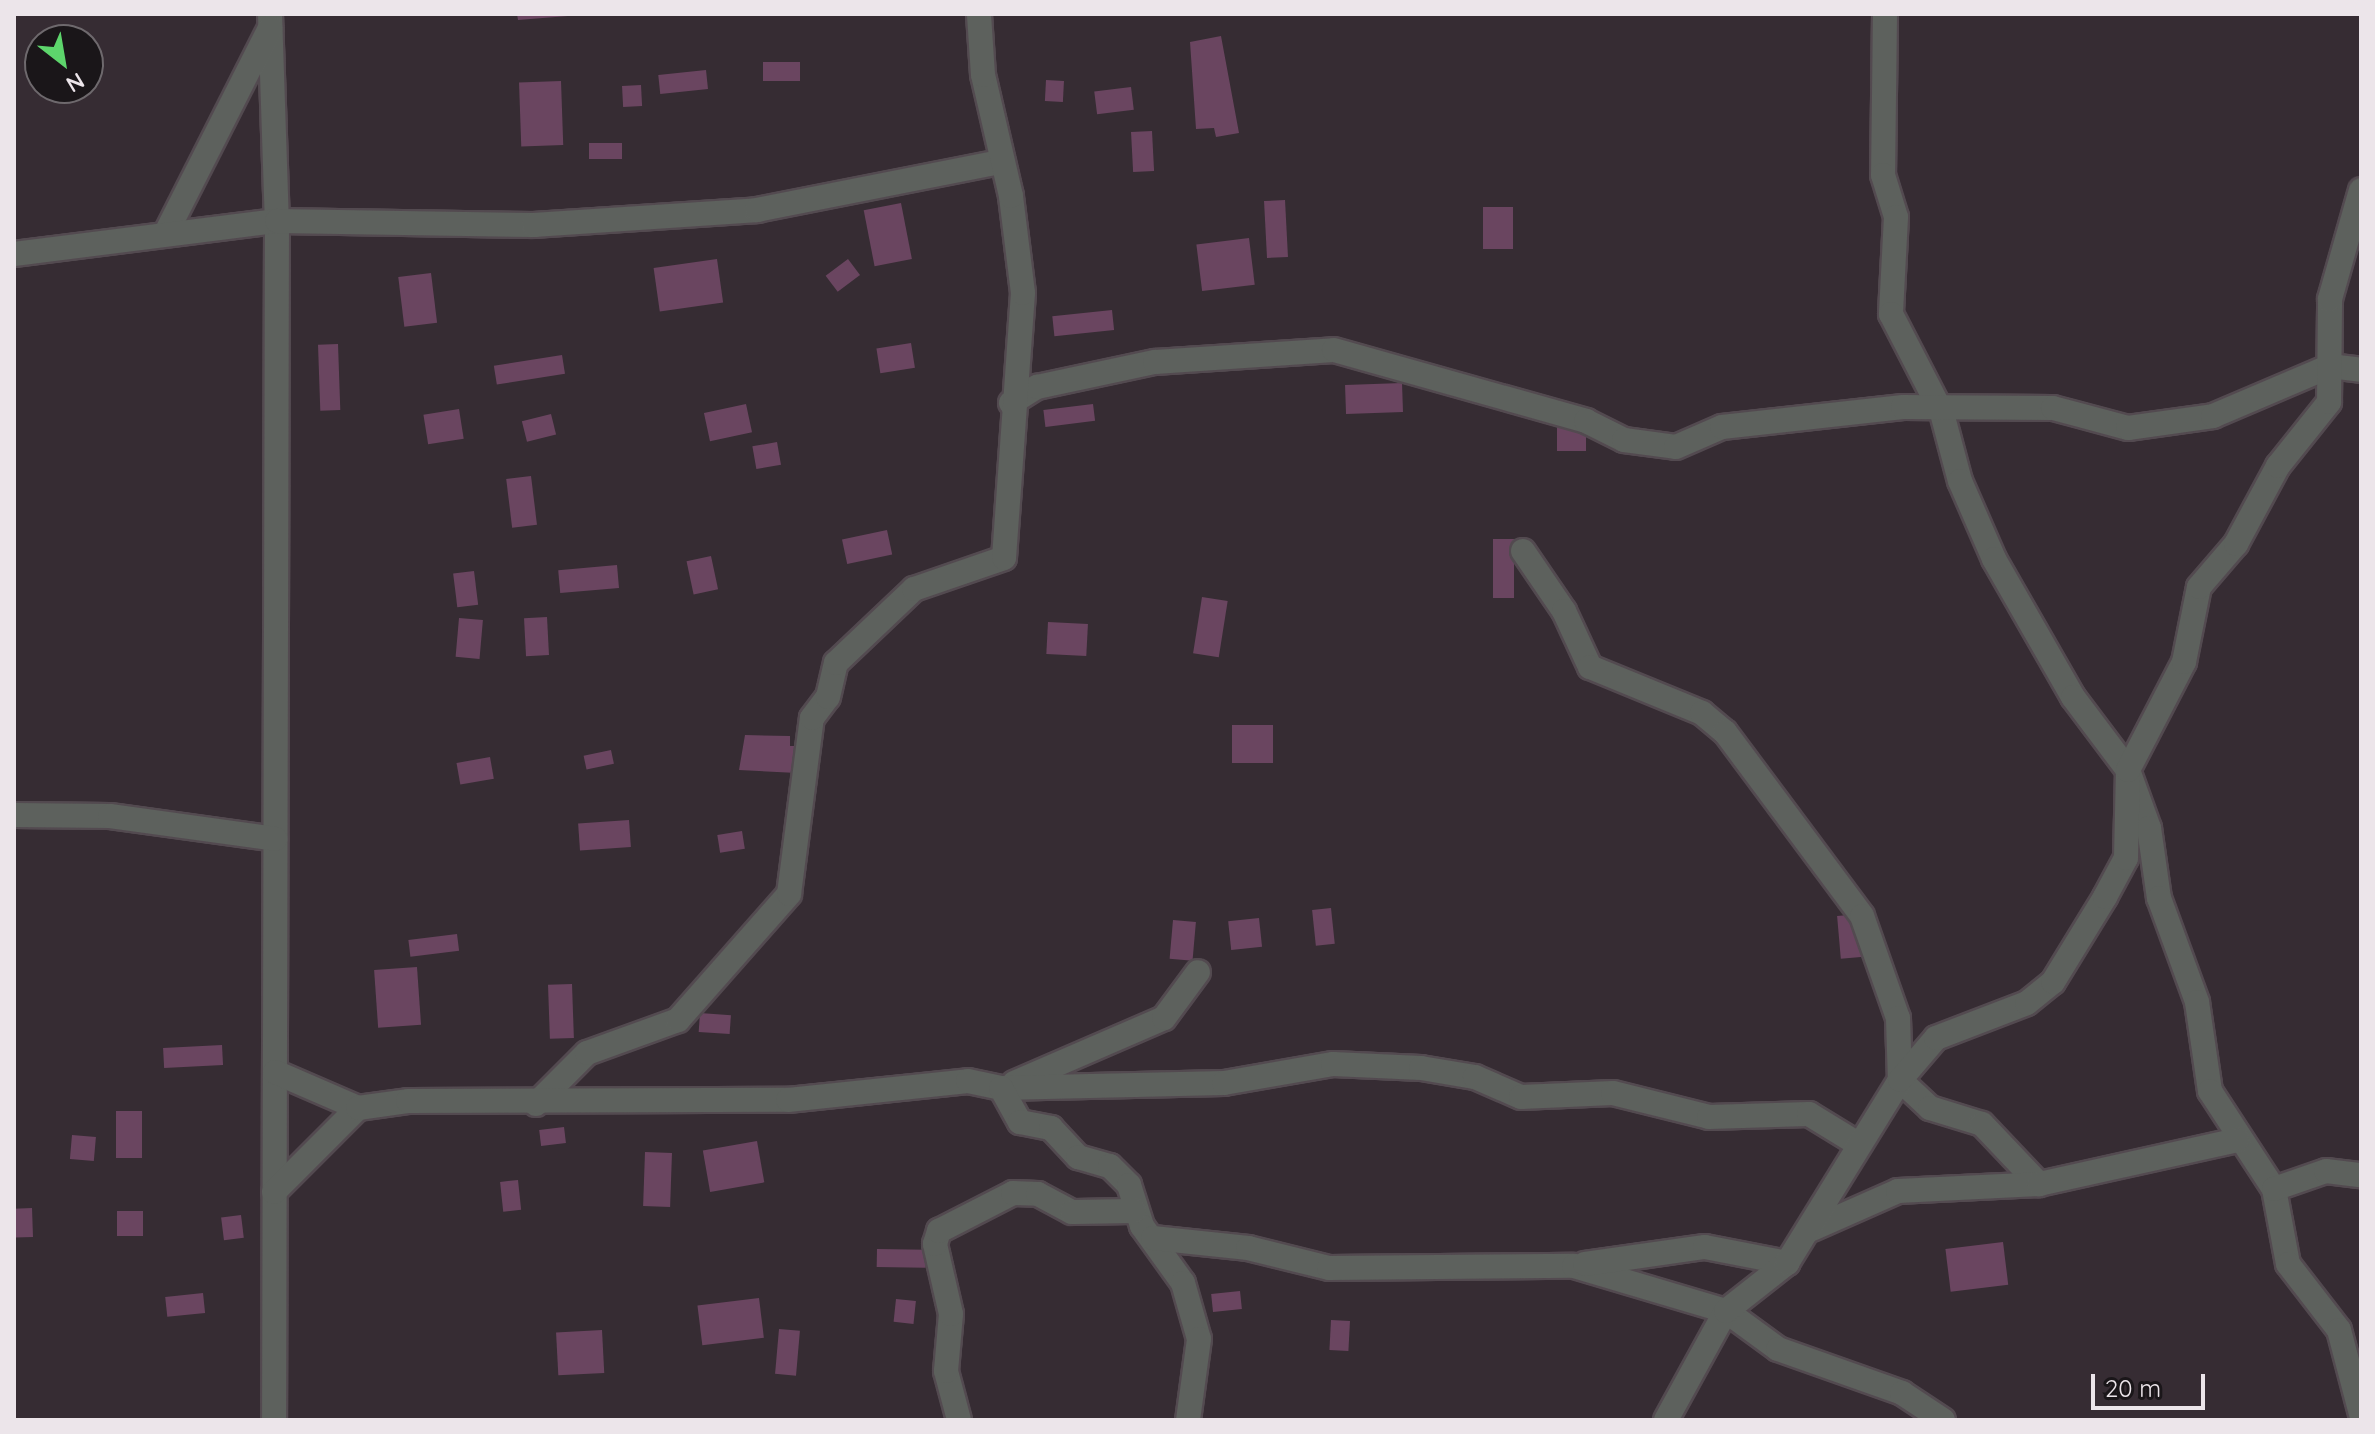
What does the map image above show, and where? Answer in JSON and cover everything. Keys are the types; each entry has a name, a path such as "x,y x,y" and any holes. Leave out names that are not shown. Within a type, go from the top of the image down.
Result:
{"street":[{"path":"536,1104 587,1053 678,1020 789,894 798,865 812,718 828,697 836,663 914,589 1004,558 1013,366 1023,293 1011,196 999,162 979,14"},
{"path":"1885,14 1883,175 1896,217 1891,314 1942,413 1960,481 1994,559 2073,697 2128,770 2149,828 2159,898 2197,1002 2210,1091 2237,1140 2274,1189 2288,1264 2339,1330 2361,1414"},
{"path":"270,21 277,221 274,1420"},
{"path":"166,233 270,21"},
{"path":"14,254 277,221 534,225 757,210 999,162"},
{"path":"2329,402 2330,299 2361,190"},
{"path":"1011,403 1037,387 1155,362 1334,350 1648,446 1676,447 1722,427 1903,407 1942,413 2053,408 2128,428 2213,416 2330,366 2361,370"},
{"path":"1013,366 1037,387"},
{"path":"1666,1420 1726,1311 1787,1263 1812,1229 1858,1144 1900,1080 1936,1038 2027,1003 2053,982 2126,858 2128,770 2184,662 2199,587 2236,544 2278,466 2329,402 2361,382"},
{"path":"1523,551 1564,611 1590,667 1714,722 1842,887 1862,916 1890,994 1900,1080 1930,1108 1982,1124 2039,1184"},
{"path":"14,815 110,816 275,839"},
{"path":"1001,1088 1164,1018 1198,972"},
{"path":"275,1072 358,1108 408,1101 536,1104 788,1100 968,1081 1001,1088 1224,1083 1333,1064 1421,1068 1475,1077 1521,1097 1613,1093 1709,1117 1809,1114 1858,1144"},
{"path":"1001,1088 1020,1122 1051,1128 1078,1157 1122,1174 1134,1211 1183,1283 1199,1339 1188,1420"},
{"path":"274,1192 358,1108"},
{"path":"1812,1229 1898,1191 2039,1184 2237,1140"},
{"path":"2274,1189 2326,1171 2361,1175"},
{"path":"959,1420 946,1371 951,1314 935,1244 939,1231 1013,1193 1038,1194 1072,1212 1134,1211"},
{"path":"1153,1238 1248,1248 1329,1268 1574,1266 1705,1247 1787,1263"},
{"path":"1574,1266 1726,1311 1778,1349 1902,1393 1943,1420"}],"building":[{"path":"517,14 568,14 568,16 518,20"},
{"path":"1221,36 1239,133 1216,137 1214,128 1196,129 1190,42"},
{"path":"763,62 800,62 800,81 763,81"},
{"path":"706,70 708,89 660,94 658,75"},
{"path":"1046,80 1064,81 1063,102 1045,101"},
{"path":"561,81 563,145 521,146 519,82"},
{"path":"641,85 642,106 623,107 622,86"},
{"path":"1131,87 1134,110 1097,114 1094,92"},
{"path":"1152,131 1154,171 1133,172 1131,132"},
{"path":"589,143 622,143 622,159 589,159"},
{"path":"1285,200 1288,257 1267,258 1264,201"},
{"path":"901,203 912,259 875,266 864,210"},
{"path":"1483,207 1513,207 1513,249 1483,249"},
{"path":"1249,238 1255,285 1202,291 1196,244"},
{"path":"717,259 723,303 660,311 654,268"},
{"path":"848,259 860,275 838,292 826,276"},
{"path":"431,273 437,323 404,327 398,277"},
{"path":"1112,310 1114,330 1054,336 1052,316"},
{"path":"911,343 915,368 880,373 876,348"},
{"path":"338,344 340,410 320,411 318,345"},
{"path":"562,355 565,374 497,385 494,366"},
{"path":"1402,383 1403,412 1346,414 1345,385"},
{"path":"746,404 752,432 710,441 704,413"},
{"path":"1093,404 1095,421 1045,427 1043,410"},
{"path":"459,409 464,439 428,444 423,415"},
{"path":"551,414 556,434 527,442 522,421"},
{"path":"1557,424 1586,424 1586,451 1557,451"},
{"path":"777,442 781,465 756,469 752,446"},
{"path":"531,476 537,525 512,528 506,479"},
{"path":"887,530 892,554 847,564 842,540"},
{"path":"1493,539 1514,539 1514,598 1493,598"},
{"path":"711,556 718,589 694,594 687,561"},
{"path":"617,565 619,588 560,593 558,570"},
{"path":"474,571 478,605 457,607 453,574"},
{"path":"1202,597 1228,601 1219,657 1193,653"},
{"path":"547,617 549,655 526,656 524,618"},
{"path":"459,618 483,620 480,659 456,657"},
{"path":"1048,622 1088,624 1086,656 1046,654"},
{"path":"1232,725 1273,725 1273,763 1232,763"},
{"path":"745,735 790,736 790,746 798,746 797,773 739,770"},
{"path":"611,750 614,764 587,770 584,756"},
{"path":"490,757 494,779 460,785 457,763"},
{"path":"629,820 631,847 580,850 578,824"},
{"path":"742,831 745,849 720,853 717,835"},
{"path":"1331,908 1335,944 1316,946 1312,910"},
{"path":"1860,914 1864,957 1841,959 1837,916"},
{"path":"1259,918 1262,947 1231,950 1228,921"},
{"path":"1173,920 1196,922 1193,961 1170,959"},
{"path":"457,934 459,951 410,957 408,940"},
{"path":"417,967 421,1025 378,1028 374,970"},
{"path":"572,984 574,1038 550,1039 548,985"},
{"path":"700,1013 731,1015 730,1034 699,1032"},
{"path":"222,1045 223,1065 164,1068 163,1048"},
{"path":"116,1111 142,1111 142,1158 116,1158"},
{"path":"564,1127 566,1143 541,1146 539,1130"},
{"path":"72,1135 96,1137 94,1161 70,1159"},
{"path":"757,1141 764,1182 710,1192 703,1151"},
{"path":"645,1152 672,1153 670,1207 643,1206"},
{"path":"518,1180 521,1210 503,1212 500,1182"},
{"path":"32,1208 33,1237 15,1238 14,1209"},
{"path":"117,1211 143,1211 143,1236 117,1236"},
{"path":"241,1215 244,1238 224,1240 221,1217"},
{"path":"2003,1242 2008,1285 1951,1292 1945,1249"},
{"path":"877,1249 926,1250 926,1268 877,1267"},
{"path":"1240,1291 1242,1309 1213,1312 1211,1294"},
{"path":"203,1293 205,1313 167,1317 165,1297"},
{"path":"759,1298 764,1338 702,1345 697,1306"},
{"path":"896,1299 916,1301 913,1324 894,1322"},
{"path":"1331,1320 1350,1321 1348,1351 1329,1350"},
{"path":"779,1329 800,1331 796,1376 775,1374"},
{"path":"602,1330 604,1373 558,1375 556,1332"}]}
